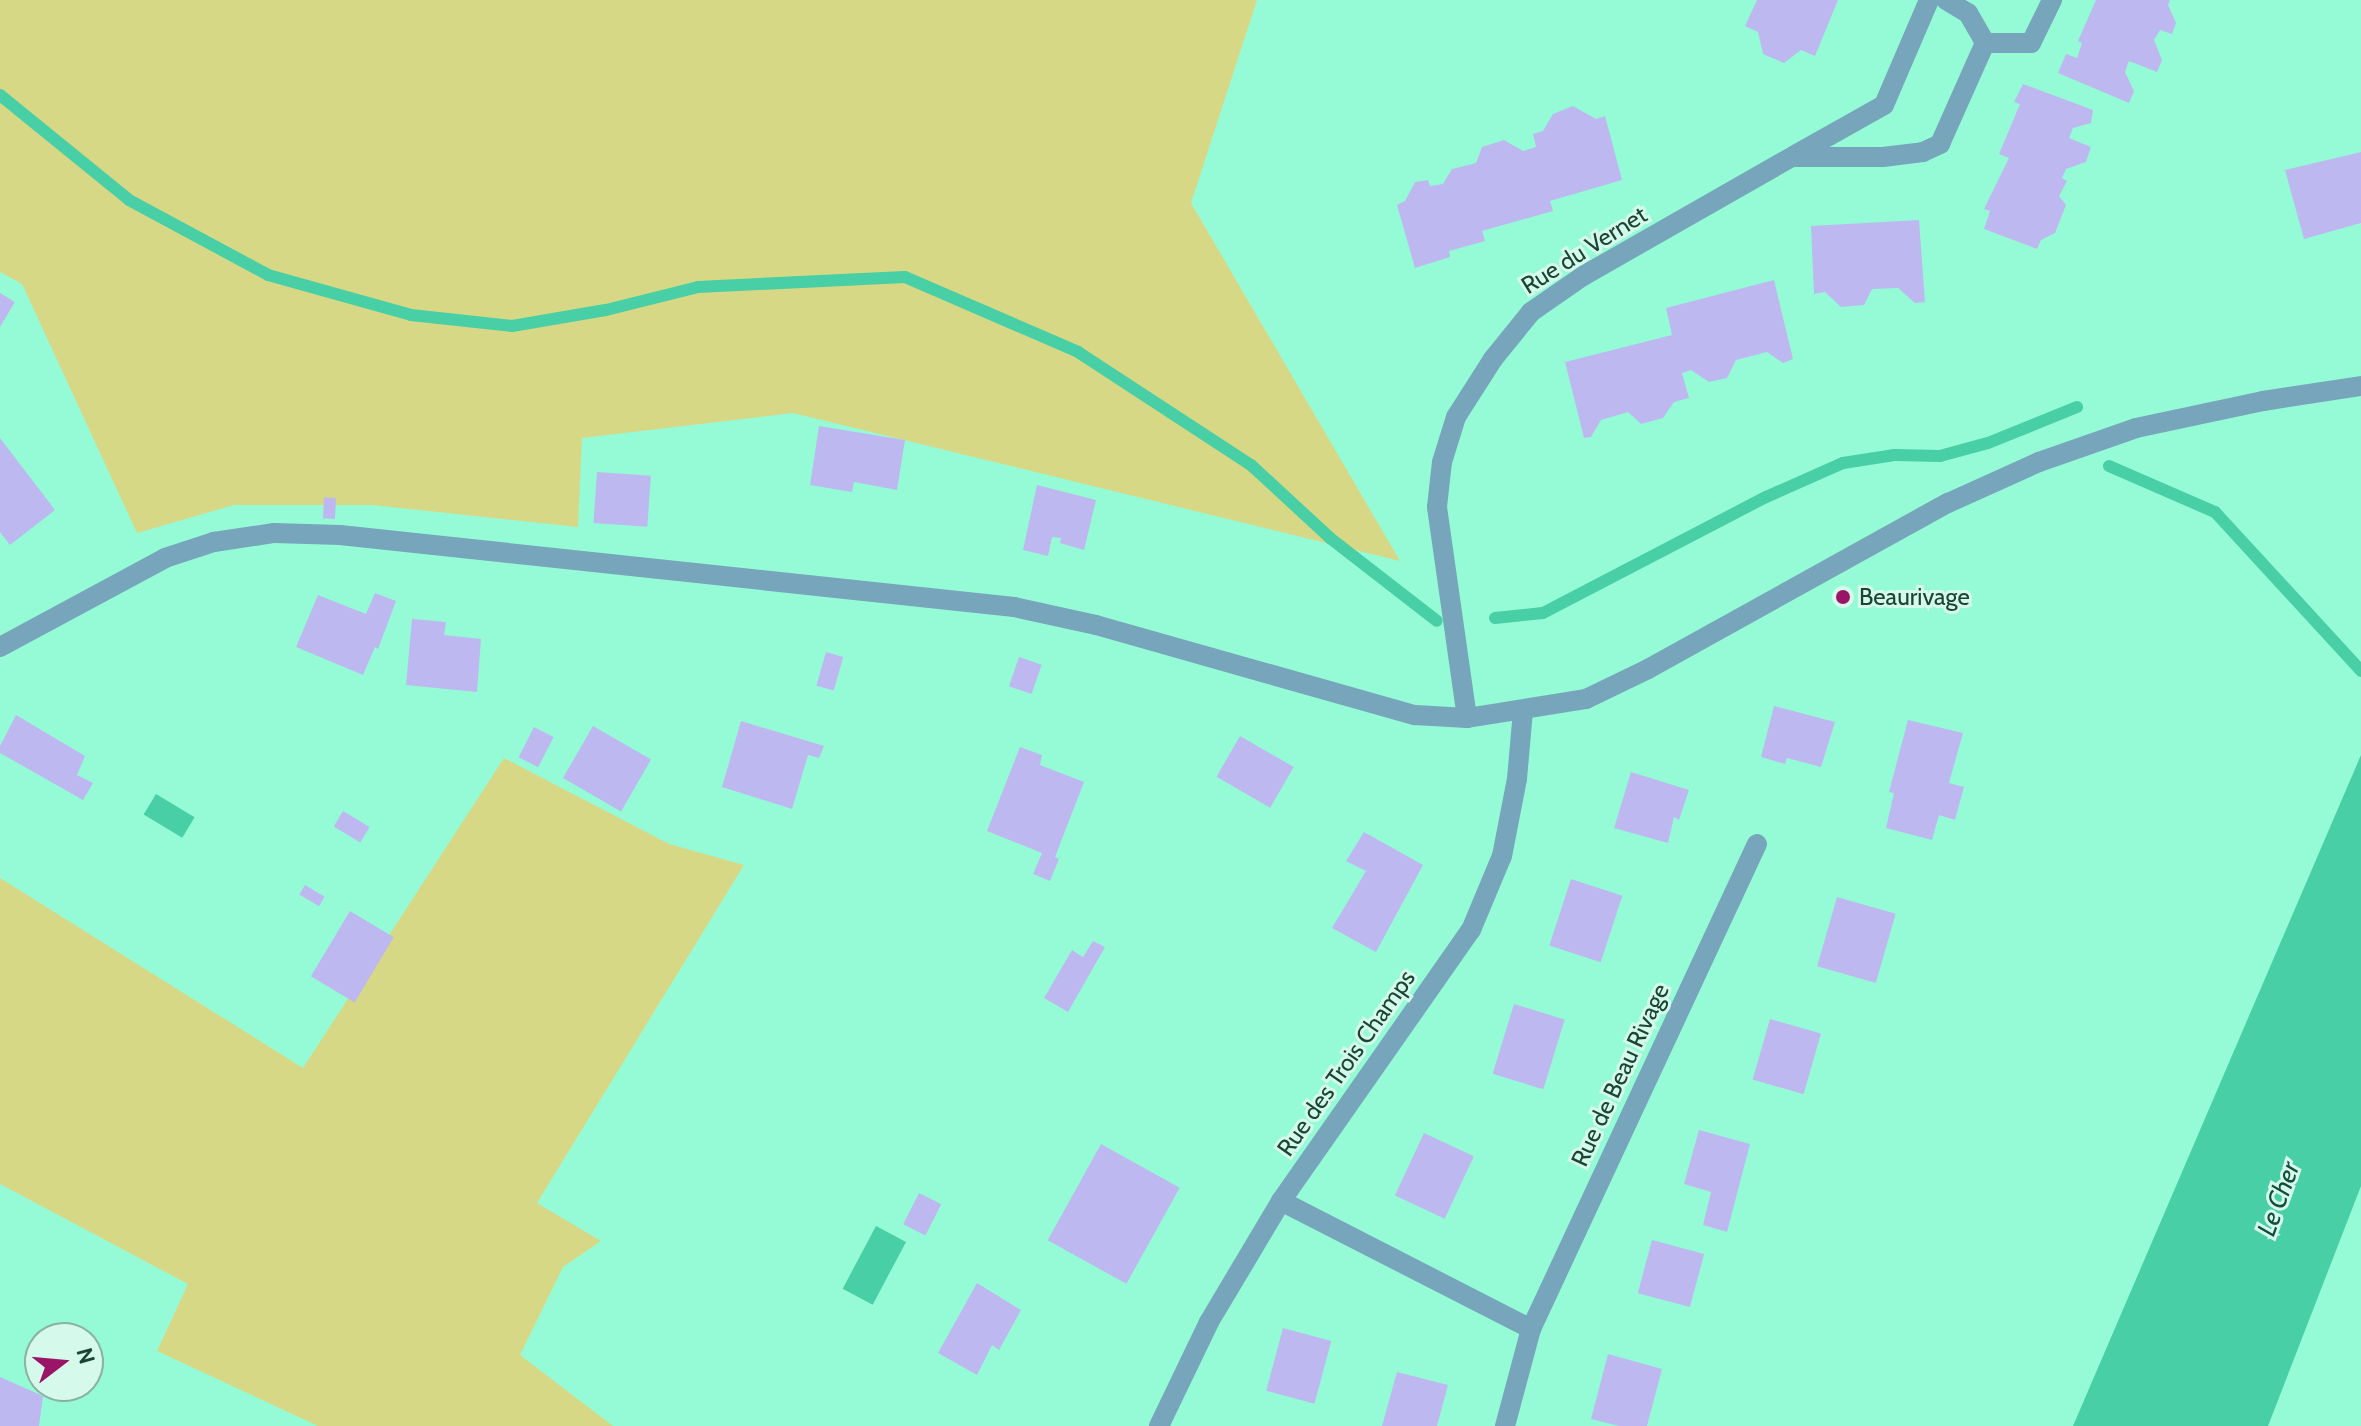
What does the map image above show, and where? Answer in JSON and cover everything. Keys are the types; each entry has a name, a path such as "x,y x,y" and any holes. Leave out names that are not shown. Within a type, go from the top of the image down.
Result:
{"street":[{"name":"Rue du Vernet","path":"1467,718 1437,507 1442,462 1456,417 1493,359 1531,312 1583,276 1884,105 1929,0"},
{"path":"1946,0 1968,13 1985,43 2031,43 2052,0"},
{"name":"Rue du Vernet","path":"1792,157 1883,157 1923,152 1940,144 1985,43"},
{"path":"0,647 165,558 214,542 274,533 340,535 1014,607 1096,625 1415,715 1467,718 1586,699 1948,503 2039,462 2136,428 2263,401 2361,386"},
{"name":"Rue des Trois Champs","path":"1159,1426 1209,1322 1281,1201 1471,930 1502,856 1517,779 1523,711"},
{"name":"Rue de Beau Rivage","path":"1505,1426 1531,1329 1757,844"},
{"path":"1281,1201 1531,1329"}],"shaded area":[{"path":"0,0 1257,0 1191,203 1400,561 793,413 582,438 578,527 372,505 234,505 137,533 22,284 0,272"},
{"path":"504,758 669,844 744,865 537,1203 601,1241 563,1267 520,1355 613,1426 318,1426 157,1351 188,1284 0,1184 0,878 303,1068"}],"water":[{"name":"Le Cher","path":"2361,755 2361,1186 2268,1426 2073,1426"},
{"path":"156,794 195,817 182,838 144,815"},
{"path":"876,1226 906,1242 873,1305 843,1289"}],"building":[{"path":"1757,0 1838,0 1815,56 1801,50 1784,63 1763,54 1758,32 1745,26"},
{"path":"2096,0 2170,0 2168,5 2176,23 2172,34 2160,30 2154,40 2162,60 2157,72 2129,61 2125,72 2134,91 2129,103 2058,73 2066,54 2077,58 2082,43 2078,41"},
{"path":"2023,84 2093,110 2091,123 2073,128 2069,138 2091,147 2086,162 2066,169 2062,178 2067,181 2059,196 2066,205 2055,233 2041,240 2037,249 1984,229 1990,211 1984,209 2009,158 1999,154 2020,104 2014,102"},
{"path":"1573,106 1596,119 1605,116 1622,180 1550,201 1553,211 1482,231 1485,241 1449,251 1450,257 1415,268 1397,205 1405,201 1415,182 1428,180 1430,186 1443,184 1452,169 1476,163 1482,147 1504,140 1523,151 1536,147 1533,134 1543,131 1553,114"},
{"path":"2361,152 2361,223 2304,239 2285,170"},
{"path":"1919,220 1925,302 1915,303 1898,288 1872,289 1864,305 1841,307 1825,292 1814,294 1811,226"},
{"path":"1774,280 1793,359 1783,363 1767,352 1736,360 1727,378 1709,382 1691,370 1682,373 1689,398 1674,402 1663,418 1641,424 1628,412 1601,420 1591,437 1584,438 1565,362 1672,335 1666,308"},
{"path":"0,293 15,302 0,327"},
{"path":"819,426 905,440 897,490 854,482 852,492 810,485"},
{"path":"0,438 55,510 10,545 0,532"},
{"path":"597,472 651,476 647,527 593,523"},
{"path":"1037,485 1096,500 1084,550 1060,543 1061,538 1052,537 1048,556 1023,550"},
{"path":"324,497 336,498 335,519 323,518"},
{"path":"375,593 396,601 378,649 375,647 363,675 296,647 318,595 366,614"},
{"path":"412,619 446,622 444,635 481,639 477,692 406,685"},
{"path":"826,652 843,657 834,691 816,686"},
{"path":"1019,657 1042,665 1032,694 1009,686"},
{"path":"1774,706 1835,722 1821,767 1787,758 1785,764 1761,757"},
{"path":"16,715 85,756 77,775 93,783 83,800 0,753 0,746"},
{"path":"1908,720 1963,733 1949,783 1964,787 1955,820 1939,815 1932,840 1886,828 1894,793 1889,792"},
{"path":"741,721 824,746 819,758 808,755 792,809 722,787"},
{"path":"593,726 651,760 621,811 563,778"},
{"path":"534,727 554,737 538,767 519,757"},
{"path":"1240,736 1294,767 1270,808 1216,777"},
{"path":"1020,747 1042,755 1040,765 1084,782 1055,857 1059,859 1050,881 1033,874 1042,853 987,831"},
{"path":"1631,772 1689,790 1679,820 1674,817 1668,843 1614,828"},
{"path":"343,811 370,827 360,842 334,826"},
{"path":"1364,832 1423,865 1376,952 1332,928 1366,871 1346,861"},
{"path":"1571,879 1622,896 1601,962 1549,946"},
{"path":"305,885 325,897 319,906 299,894"},
{"path":"1837,897 1896,914 1876,983 1817,966"},
{"path":"350,911 394,937 355,1002 311,976"},
{"path":"1093,941 1105,947 1068,1012 1044,998 1072,950 1083,957"},
{"path":"1514,1004 1565,1019 1543,1089 1493,1074"},
{"path":"1770,1019 1821,1034 1804,1094 1753,1080"},
{"path":"1699,1130 1750,1144 1727,1232 1703,1225 1711,1192 1684,1184"},
{"path":"1424,1133 1474,1156 1445,1219 1395,1196"},
{"path":"1101,1144 1180,1188 1126,1284 1048,1240"},
{"path":"919,1193 941,1204 925,1236 903,1224"},
{"path":"1652,1240 1704,1254 1690,1307 1638,1293"},
{"path":"977,1283 1021,1310 999,1350 992,1345 977,1375 938,1353"},
{"path":"1283,1328 1331,1341 1314,1404 1266,1391"},
{"path":"1608,1354 1662,1369 1647,1426 1619,1426 1591,1419"},
{"path":"1397,1372 1448,1385 1437,1426 1382,1426"},
{"path":"0,1377 24,1388 24,1402 42,1402 39,1426 0,1426"}],"waterway":[{"path":"0,95 129,200 268,275 411,315 512,326 606,310 698,287 905,277 1078,352 1251,465 1330,538 1437,621"},
{"path":"1495,618 1543,613 1766,497 1843,463 1894,455 1940,456 1988,443 2077,407"},
{"path":"2109,466 2215,512 2361,671"}],"place":[{"name":"Beaurivage","path":"1843,597"}]}
